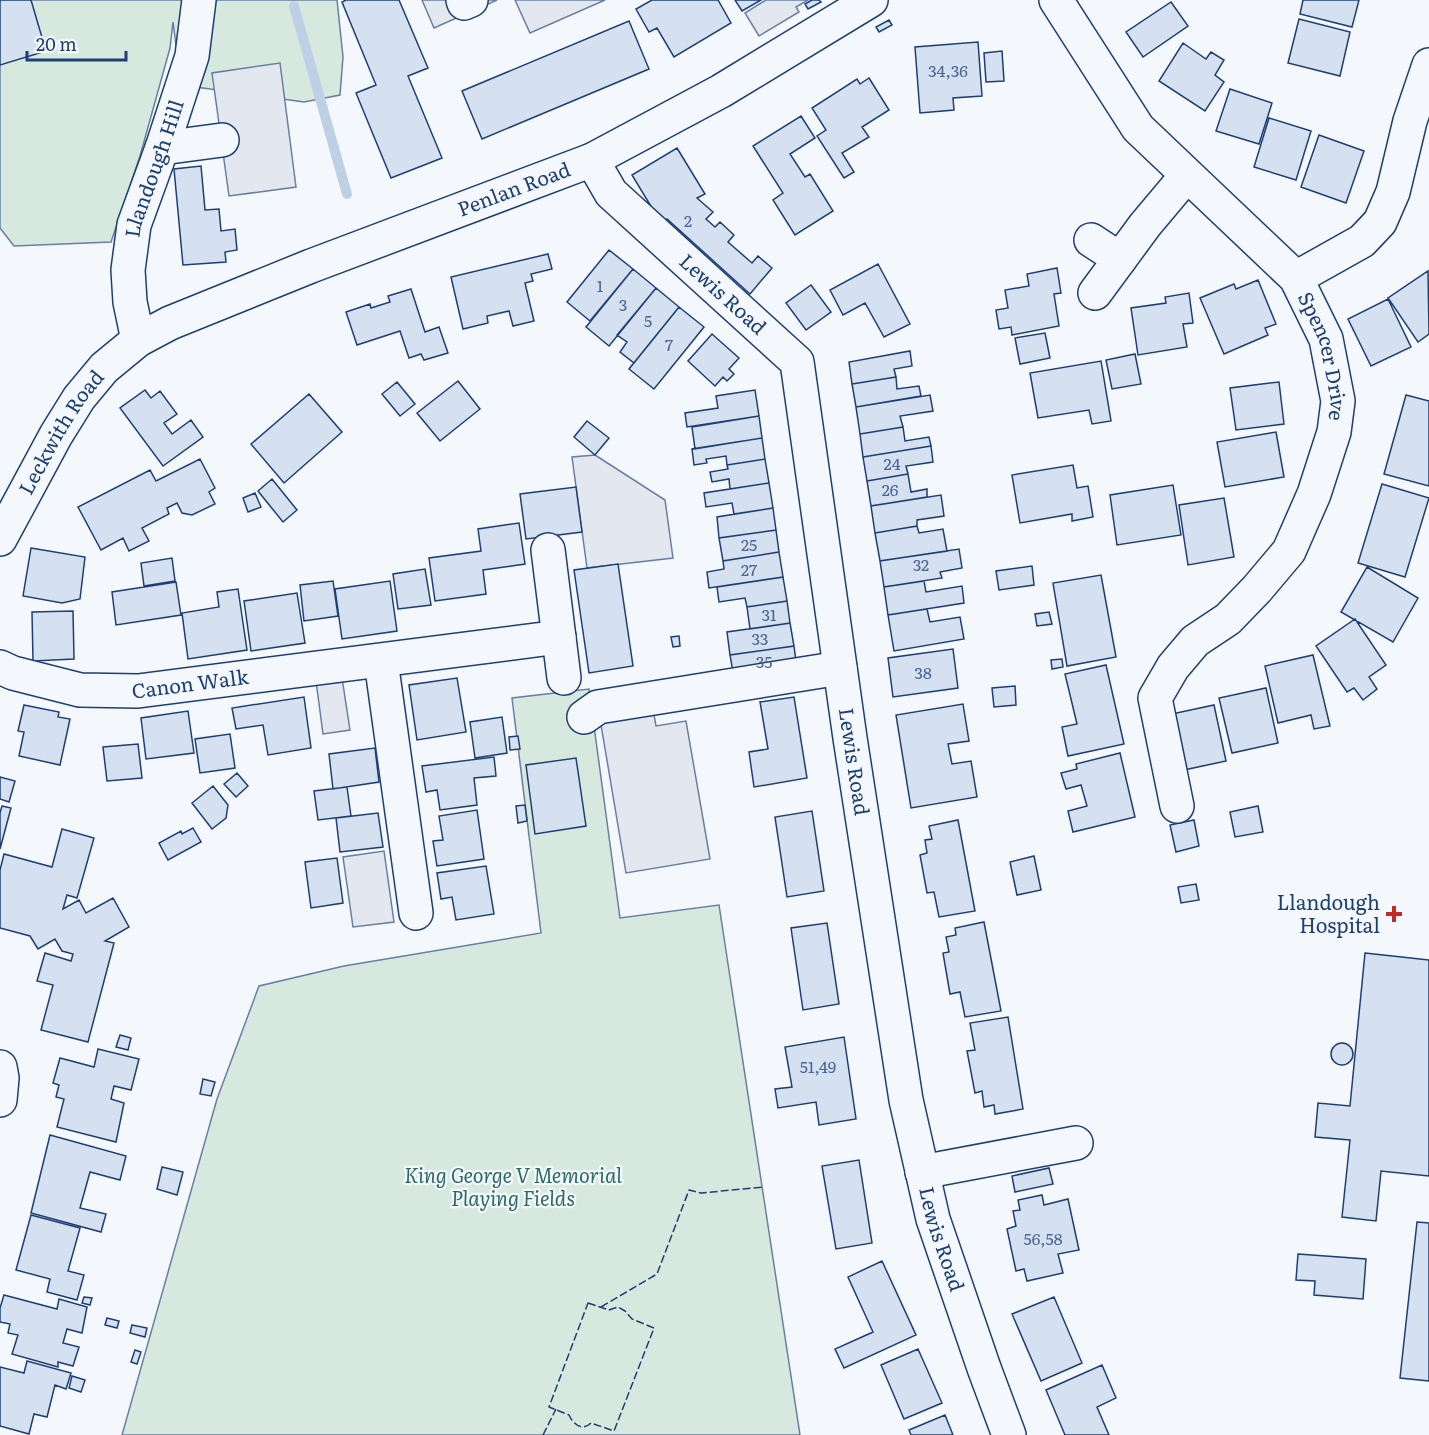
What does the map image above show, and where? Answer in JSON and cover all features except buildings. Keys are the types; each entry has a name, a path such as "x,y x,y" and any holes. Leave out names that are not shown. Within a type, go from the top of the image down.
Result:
{"street":[{"name":"Llandough Hill","path":"138,340 130,302 128,270 134,225 192,56 199,0"},
{"path":"463,0 464,3 471,0"},
{"name":"Penlan Road","path":"138,340 170,323 311,266 592,160 721,91 871,0"},
{"name":"Spencer Drive","path":"1056,0 1138,128 1296,278 1326,339 1333,367 1338,401 1334,432 1314,494 1289,552 1228,619 1195,641 1173,667 1155,698 1177,806"},
{"name":"Spencer Drive","path":"1296,278 1362,241 1380,222 1393,192 1410,121 1429,65"},
{"path":"162,148 222,140"},
{"name":"Lewis Road","path":"592,160 611,193 797,362 840,668 905,1090 936,1227 1009,1435"},
{"path":"1095,293 1145,225 1187,176"},
{"path":"1091,240 1120,259"},
{"name":"Leckwith Road","path":"0,537 79,398 104,368 138,340"},
{"path":"548,550 564,678"},
{"name":"Canon Walk","path":"0,666 13,673 80,690 138,691 559,637"},
{"path":"381,661 416,913"},
{"path":"584,717 597,707 840,668"},
{"path":"0,1067 2,1078 0,1100"},
{"path":"922,1172 1076,1143"}],"green space":[{"path":"0,0 337,0 343,57 340,95 304,102 181,85 173,22 170,48 140,156 111,242 14,246 0,228"},
{"name":"King George V Memorial Playing Fields","path":"589,689 620,918 719,905 800,1435 122,1435 217,1099 259,986 344,966 541,933 512,698"}],"shaded area":[{"path":"422,0 497,0 434,28"},
{"path":"515,0 605,0 530,33"},
{"path":"766,0 808,0 796,7 799,12 759,36 745,13"},
{"path":"280,63 296,187 229,196 212,73"},
{"path":"595,455 665,500 673,558 587,568 572,457"},
{"path":"342,678 350,730 323,734 316,681"},
{"path":"651,698 656,726 686,721 710,859 626,873 598,707"},
{"path":"384,851 394,922 353,927 343,857"}],"waterway":[{"path":"294,6 347,194"}],"fence":[{"path":"601,1307 657,1274 689,1190 701,1193 763,1187"},
{"path":"588,1303 609,1310 618,1307 632,1319 654,1328 614,1431 591,1423 584,1427 578,1426 569,1415 549,1407 588,1303"},
{"path":"543,1435 556,1409"}],"place":[{"name":"Llandough Hospital","path":"1394,914"}]}
